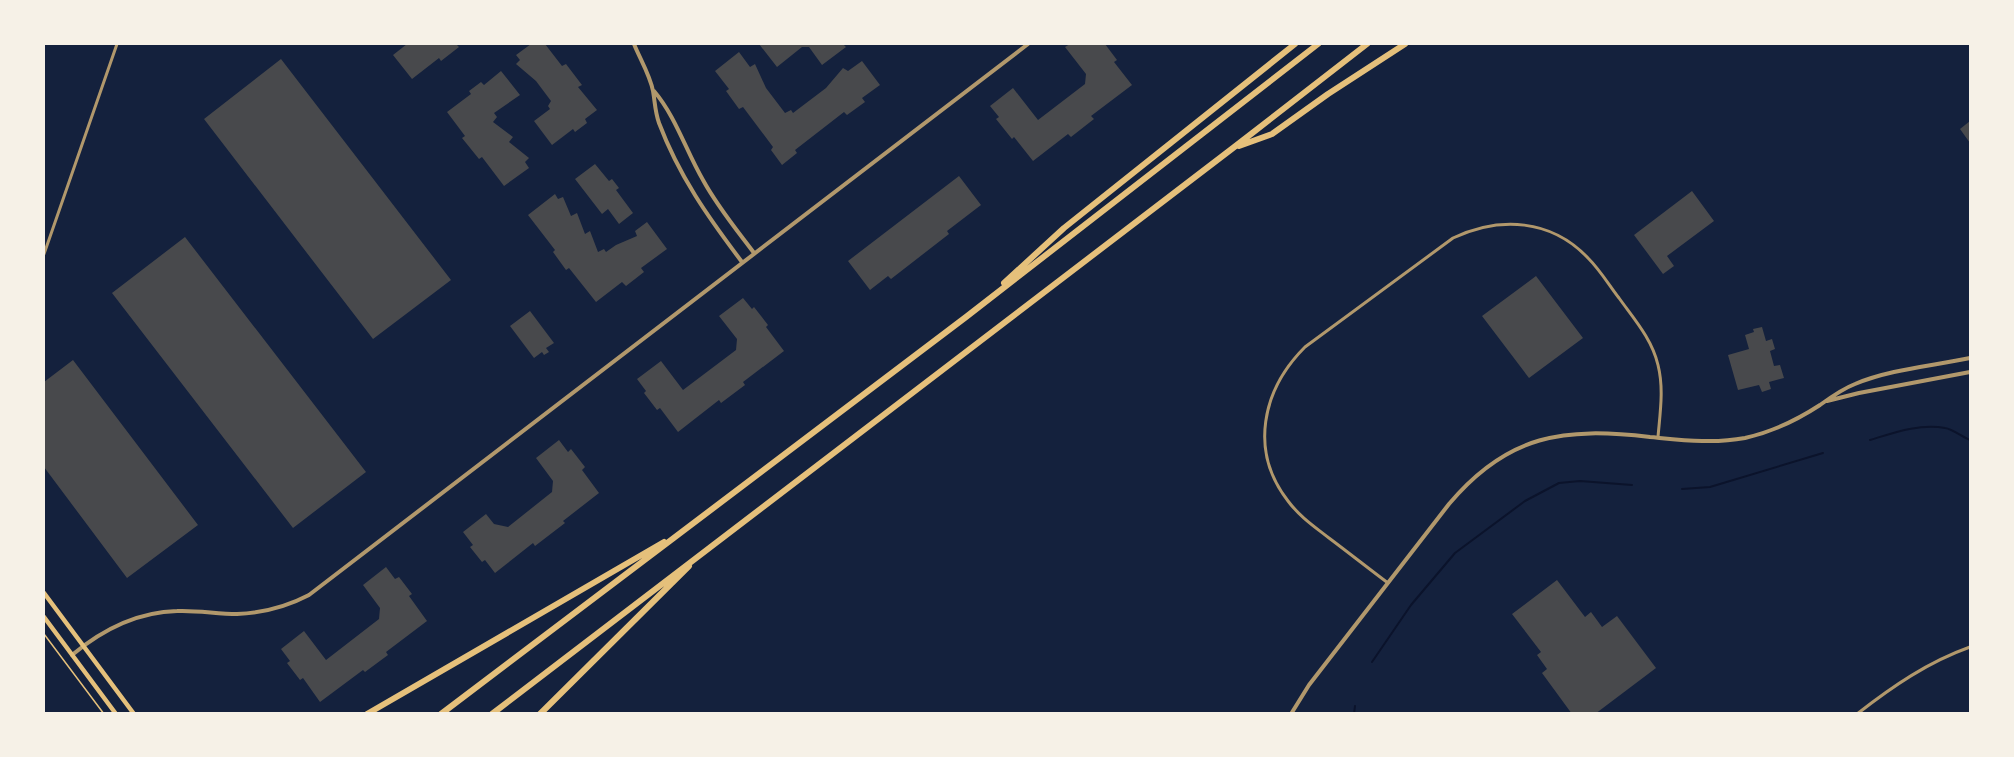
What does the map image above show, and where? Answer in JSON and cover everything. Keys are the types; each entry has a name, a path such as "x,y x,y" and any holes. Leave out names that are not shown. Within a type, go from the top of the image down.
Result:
{"highway":[{"path":"966,317 1064,228 1295,44"},
{"path":"441,714 966,317 1318,44"},
{"path":"492,714 1367,44"},
{"path":"1233,148 1272,134 1405,44"},
{"path":"366,714 688,528"},
{"path":"540,714 707,549"}],"main road":[{"path":"44,593 134,714"},
{"path":"44,617 116,714"}],"street":[{"path":"44,254 117,44"},
{"path":"634,44 653,90 665,105 704,182 754,253"},
{"path":"71,655 118,625 139,616 177,611 250,613 309,595 1028,44"},
{"path":"653,90 654,108 659,123 683,174 704,212 742,262"},
{"path":"1388,583 1298,513 1288,502 1273,476 1266,450 1264,435 1268,406 1279,379 1305,347 1453,237 1478,228 1508,224 1523,225 1547,230 1577,248 1597,268 1640,326 1653,349 1661,376 1662,390 1658,437"},
{"path":"1291,714 1309,685 1460,491 1474,477 1506,455 1543,439 1567,434 1597,432 1707,442 1745,438 1783,426 1852,385 1872,377 1971,358"},
{"path":"1823,402 1971,372"},
{"path":"1857,714 1909,676 1938,660 1971,647"}],"path":[{"path":"44,634 104,714"}],"building":[{"path":"407,44 456,44 459,47 441,61 439,58 412,79 393,55"},
{"path":"531,44 545,44 562,66 566,64 582,85 578,87 597,110 585,119 587,123 575,132 573,129 552,145 534,121 550,109 548,106 551,101 536,81 516,64 520,60 516,55"},
{"path":"759,44 843,44 846,47 822,65 809,47 802,47 777,67"},
{"path":"1070,44 1105,44 1117,60 1114,62 1132,85 1091,116 1094,119 1071,137 1068,134 1033,161 996,119 999,117 990,106 1013,88 1038,120 1085,84 1086,74 1065,47"},
{"path":"739,52 750,67 755,64 766,88 785,113 791,110 793,113 826,88 843,68 848,71 862,61 880,85 862,98 865,102 847,115 844,112 795,150 797,153 782,165 771,150 773,147 743,107 739,109 726,91 729,89 715,71"},
{"path":"281,59 451,280 373,339 204,119"},
{"path":"501,71 520,95 494,113 497,117 493,122 513,137 509,142 529,158 525,162 529,168 504,186 482,157 479,159 462,138 465,136 447,112 471,94 469,91 481,82 484,85"},
{"path":"1970,121 1970,143 1960,129"},
{"path":"595,164 609,181 612,179 619,188 616,190 633,213 619,224 608,209 602,214 575,179"},
{"path":"959,176 981,205 947,231 949,234 891,279 888,276 870,290 848,261"},
{"path":"1692,191 1714,221 1667,256 1674,266 1663,274 1634,235"},
{"path":"555,194 558,199 563,197 571,216 577,213 585,234 590,231 598,252 604,249 606,252 637,236 635,231 647,222 667,249 641,268 644,272 626,286 622,282 596,302 569,268 566,270 553,252 555,250 528,215"},
{"path":"185,237 366,472 293,528 112,293"},
{"path":"1536,276 1583,338 1529,378 1482,316"},
{"path":"743,298 752,309 754,307 768,325 766,327 784,351 743,382 745,385 721,403 719,400 678,432 660,408 657,410 637,379 661,361 683,390 736,350 737,339 719,316"},
{"path":"530,311 554,343 546,348 549,352 544,355 542,352 534,358 510,326"},
{"path":"1762,327 1766,341 1772,339 1775,349 1770,351 1774,366 1780,365 1784,378 1769,382 1771,389 1762,392 1759,385 1738,390 1728,355 1749,349 1745,335 1754,332 1753,329"},
{"path":"73,360 198,525 127,578 44,467 44,382"},
{"path":"559,440 568,452 571,449 585,467 582,470 599,493 563,521 565,523 535,546 533,543 495,573 485,560 482,562 470,547 473,545 463,532 486,514 494,524 508,527 552,492 553,481 536,458"},
{"path":"386,567 395,579 399,577 412,594 409,596 427,621 386,652 388,655 365,672 363,670 320,702 303,678 300,680 287,663 290,661 281,649 304,631 326,660 379,619 380,608 363,585"},
{"path":"1557,580 1585,617 1591,612 1602,627 1617,616 1656,668 1595,714 1572,714 1542,673 1547,669 1537,655 1541,652 1512,614"}],"waterway":[{"path":"1870,440 1926,427 1948,429 1970,440"},
{"path":"1682,489 1710,487 1823,453"},
{"path":"1372,662 1411,605 1455,553 1525,501 1559,483 1580,481 1632,485"},
{"path":"1354,714 1355,706"}]}
